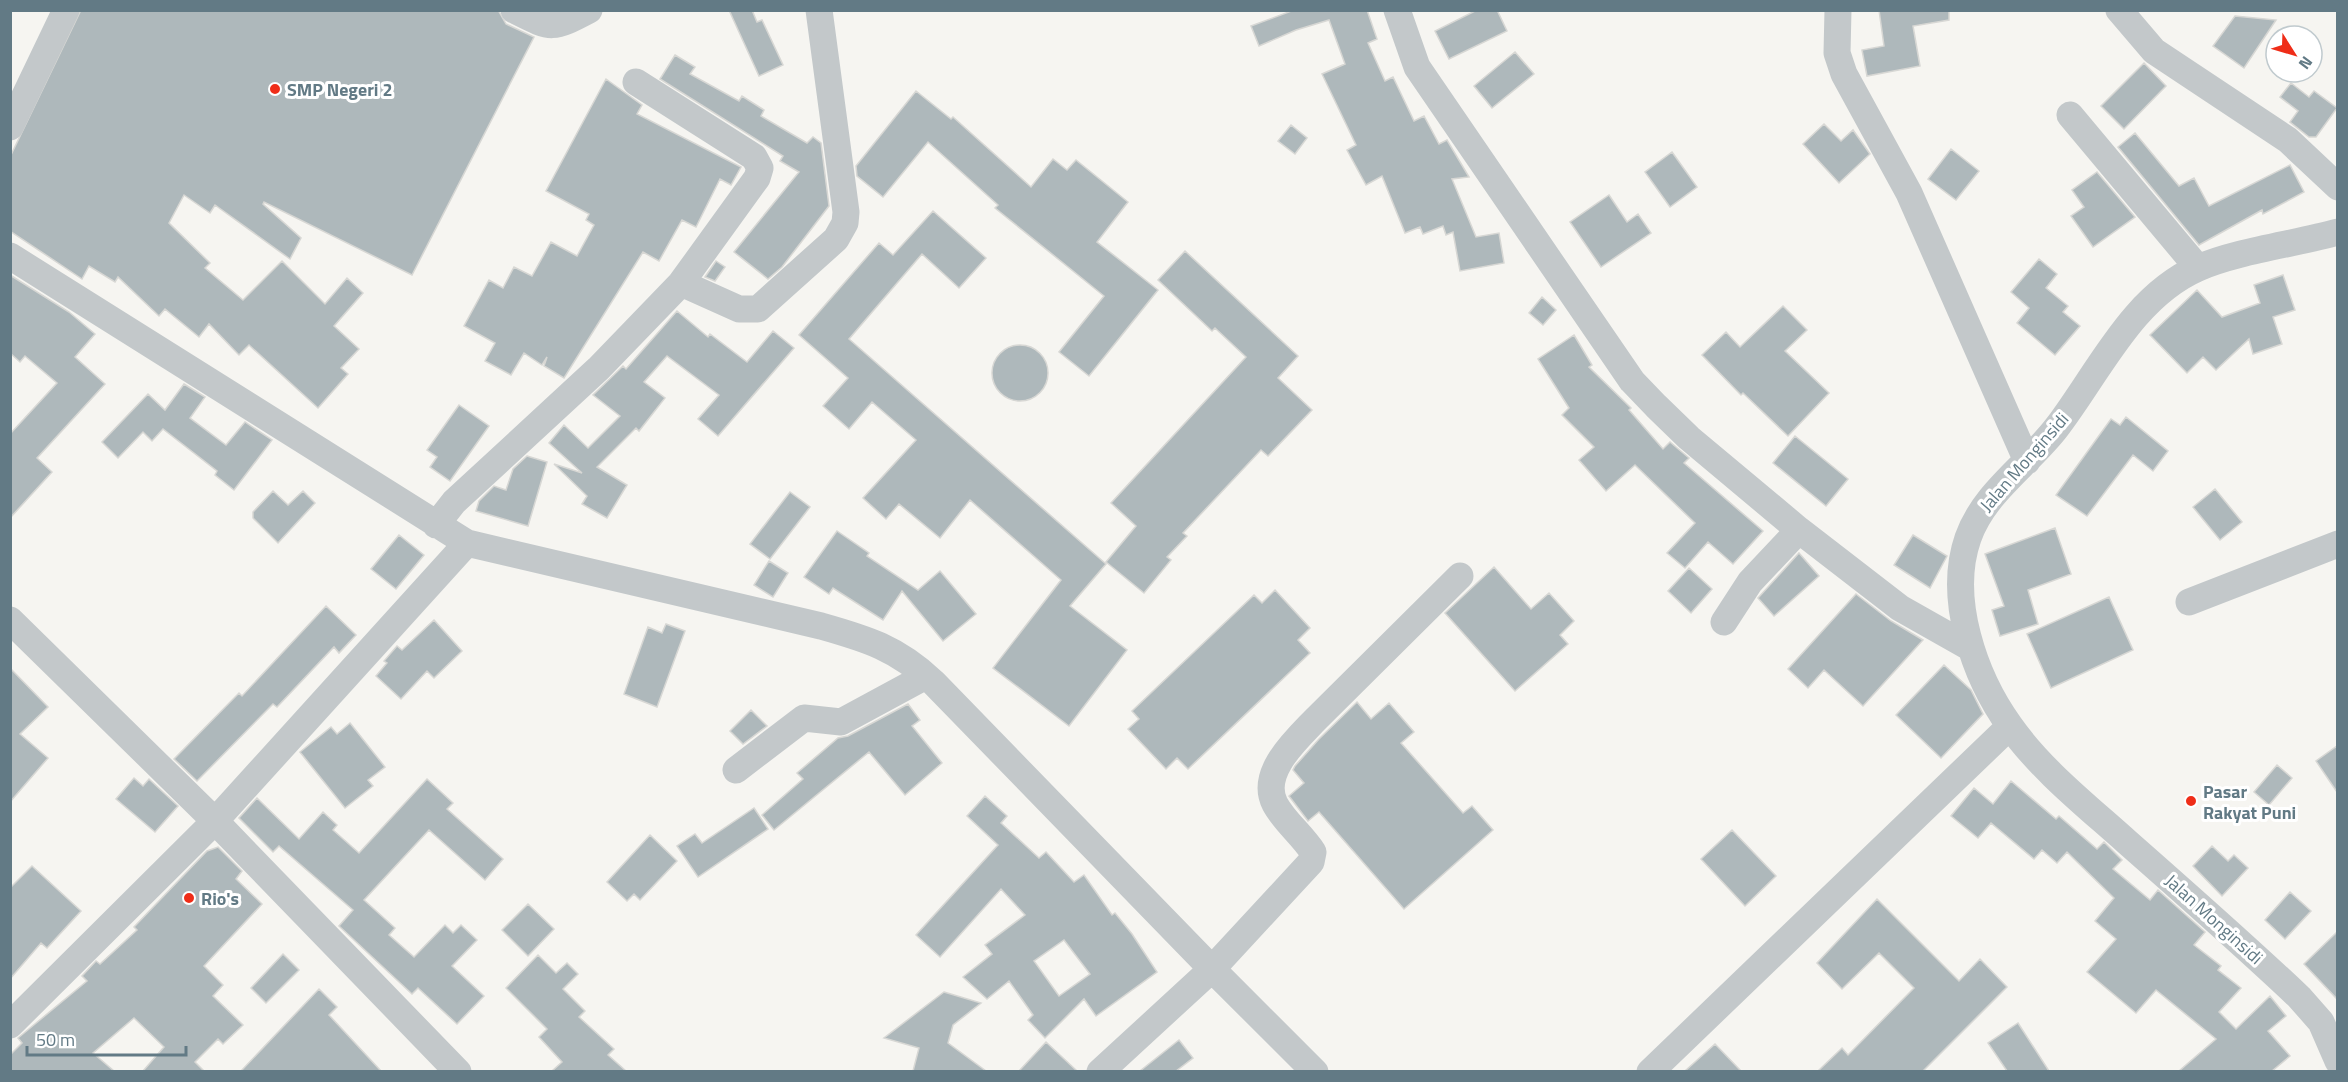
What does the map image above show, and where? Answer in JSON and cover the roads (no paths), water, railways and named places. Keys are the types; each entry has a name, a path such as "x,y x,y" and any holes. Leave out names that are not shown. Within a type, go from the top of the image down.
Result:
{"street":[{"path":"10,127 66,10"},
{"path":"514,10 551,26 559,25 589,10"},
{"path":"681,282 739,309 758,309 842,231 846,212 819,10"},
{"path":"1397,10 1417,67 1632,381 1689,438 1800,530 1900,608 1970,647"},
{"path":"1838,10 1836,38 1844,75 1909,193 2027,460"},
{"path":"2119,10 2154,51 2288,140 2337,187"},
{"path":"436,525 454,502 598,369 681,282 757,178 760,168 754,158 636,82"},
{"path":"2070,115 2198,268"},
{"name":"Jalan Monginsidi","path":"2337,232 2198,268 2165,289 2139,312 2056,428 1982,507 1968,538 1961,566 1962,601 1970,647 2010,726 2063,785 2299,997 2321,1022 2337,1061"},
{"path":"10,256 467,543 874,641 897,654 926,676 1212,969 1315,1071"},
{"path":"1724,622 1750,582 1800,530"},
{"path":"10,1025 215,821 467,543"},
{"path":"2189,602 2337,544"},
{"path":"1100,1071 1212,969 1313,858 1308,845 1275,803 1270,788 1276,768 1292,744 1315,720 1460,576"},
{"path":"10,620 215,821 458,1071"},
{"path":"736,770 804,718 841,722 926,676"},
{"path":"1650,1071 2010,726"}],"place":[{"name":"SMP Negeri 2","path":"275,89"},
{"name":"Pasar Rakyat Puni","path":"2191,801"},
{"name":"Rio's","path":"189,898"}]}
